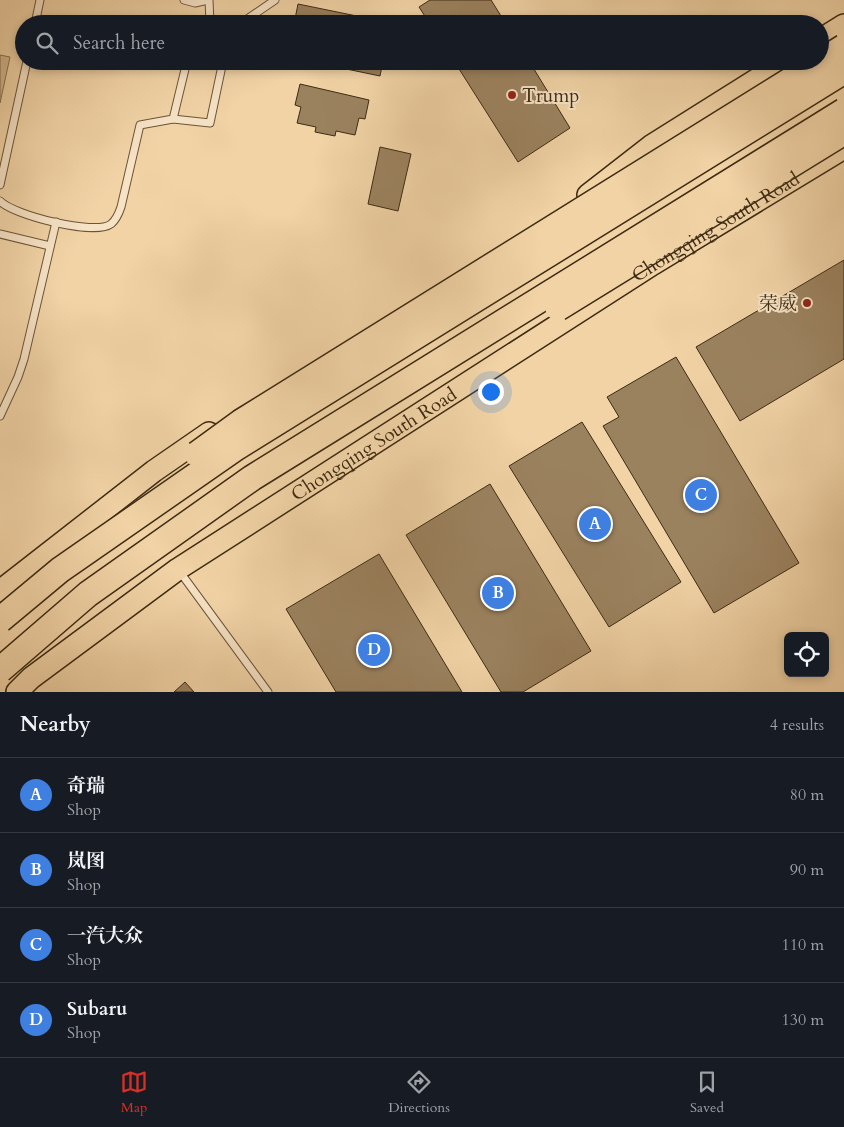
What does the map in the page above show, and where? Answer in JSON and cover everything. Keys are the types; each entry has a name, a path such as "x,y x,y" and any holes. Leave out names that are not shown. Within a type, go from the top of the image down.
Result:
{"highway":[{"path":"829,56 844,47"},
{"path":"0,620 60,570 111,522 158,482 241,422 807,70"},
{"path":"60,570 237,447 844,71"},
{"path":"0,670 88,594 252,478 844,111"},
{"path":"88,594 482,355 844,132"}],"main road":[{"path":"829,35 844,26"},
{"path":"0,591 154,471 205,436 546,228 651,146 772,70"},
{"name":"Chongqing South Road","path":"17,692 31,678 178,569 653,264 844,148"}],"lane":[{"path":"37,15 40,0"},
{"path":"184,0 195,3 208,0 209,15"},
{"path":"253,15 275,0"},
{"path":"0,185 25,70"},
{"path":"173,119 184,70"},
{"path":"0,200 16,211 56,222 91,228 112,224 118,216 121,207 140,125 173,119 210,123 221,70"},
{"path":"0,416 24,359 56,222"},
{"path":"0,234 50,246"},
{"path":"178,569 268,692"}],"shaded area":[{"path":"0,55 10,57 0,103"}],"building":[{"path":"430,0 491,0 500,15 424,15 419,7"},
{"path":"298,4 352,15 296,15"},
{"path":"351,70 381,70 380,76"},
{"name":"Trump","path":"460,70 535,70 570,128 518,162"},
{"path":"300,84 369,100 365,119 359,118 355,135 336,131 335,136 315,132 316,127 297,123 301,107 295,105"},
{"path":"380,147 411,154 398,211 368,204"},
{"name":"荣威","path":"844,260 844,359 740,421 696,347"},
{"path":"676,357 799,563 714,613 603,426 619,417 607,397"},
{"path":"582,422 681,582 609,627 509,466"},
{"path":"490,484 591,651 523,692 501,692 406,535"},
{"path":"379,554 462,692 336,692 286,609"},
{"path":"185,682 194,692 174,692"}],"place":[{"name":"Trump","path":"512,95"},
{"name":"荣威","path":"807,303"},
{"name":"一汽大众","path":"701,495"},
{"name":"奇瑞","path":"595,524"},
{"name":"岚图","path":"498,593"},
{"name":"Subaru","path":"374,650"}]}
